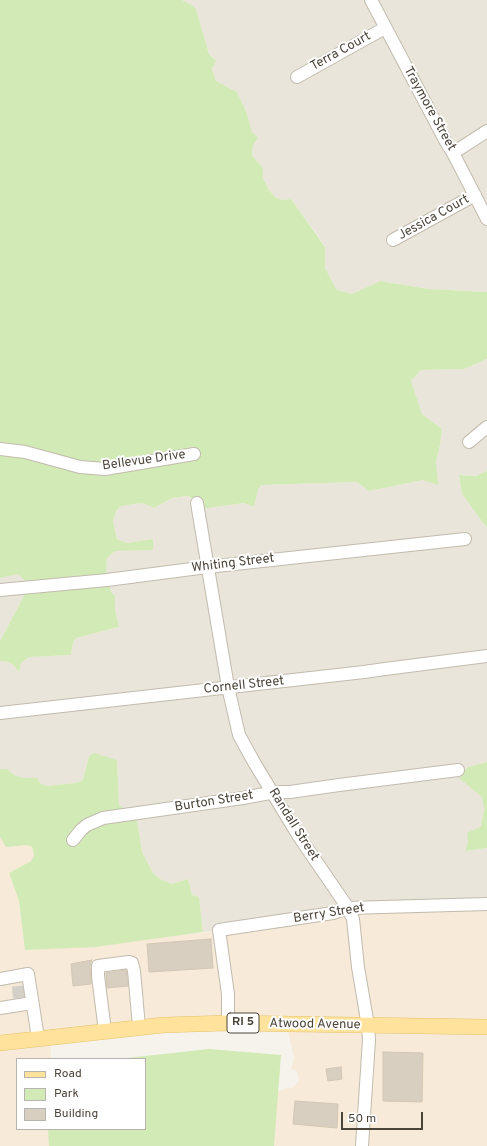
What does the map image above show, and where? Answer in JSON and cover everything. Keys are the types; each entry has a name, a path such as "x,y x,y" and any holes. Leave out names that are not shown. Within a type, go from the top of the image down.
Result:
{"main road":[{"name":"Atwood Avenue","path":"0,1043 155,1025 228,1023 368,1026 487,1026"}],"street":[{"name":"Traymore Street","path":"371,0 487,219"},
{"name":"Terra Court","path":"297,77 385,28"},
{"path":"453,153 487,131"},
{"name":"Jessica Court","path":"393,240 475,195"},
{"path":"469,442 487,427"},
{"name":"Bellevue Drive","path":"0,449 25,452 80,467 105,469 194,454"},
{"name":"Randall Street","path":"198,503 207,566 228,687 239,735 298,835 348,908 353,919 358,967 369,1040 362,1146"},
{"name":"Whiting Street","path":"0,590 107,580 207,566 465,539"},
{"name":"Cornell Street","path":"0,713 364,672 385,668 487,656"},
{"name":"Burton Street","path":"73,840 80,830 103,818 272,793 290,792 458,770"},
{"name":"Berry Street","path":"228,1023 228,994 219,930 333,913 348,908 487,904"},
{"path":"105,1031 98,966 128,962 132,963 134,971 139,1027"},
{"path":"0,979 17,981 28,974 38,1038"},
{"path":"0,1008 19,1003 32,1003"}],"shaded area":[{"path":"182,0 487,0 487,292 429,289 380,281 352,294 337,290 325,268 325,246 291,199 282,200 275,197 269,190 263,178 263,168 252,155 252,132 246,111 237,92 216,81 212,69 215,61 209,54 196,9"},
{"path":"487,359 487,471 476,476 459,475 462,494 487,528 487,762 468,767 482,797 484,809 481,826 468,842 465,851 487,848 487,904 203,932 199,897 192,895 188,879 172,884 160,879 153,873 142,852 137,819 119,805 117,760 89,756 83,780 75,783 47,786 41,784 37,778 23,778 14,775 7,769 0,769 0,661 5,661 12,664 19,672 21,663 29,657 71,655 73,643 76,638 119,627 115,609 115,596 112,593 106,578 107,558 115,551 153,550 153,539 127,543 117,539 113,522 116,511 121,506 142,503 154,508 172,498 188,496 195,500 201,509 244,503 254,507 258,490 261,485 357,482 369,491 423,480 436,462 442,429 422,414 411,381 421,370 464,369"},
{"path":"18,574 26,582 27,590 0,641 0,578"},
{"path":"0,837 6,847 26,845 32,847 34,856 31,861 9,873 19,901 25,950 200,933 327,915 487,904 487,1146 271,1146 278,1091 294,1087 299,1080 297,1071 291,1069 294,1058 287,1026 282,1025 50,1039 51,1058 16,1058 16,1130 48,1130 50,1146 0,1146"}],"green space":[{"path":"0,0 182,0 193,6 196,9 209,54 216,61 212,69 216,81 237,92 246,111 252,132 258,138 253,145 252,155 263,168 263,178 269,190 275,197 282,200 291,199 325,247 325,268 337,290 352,294 380,281 429,289 487,292 487,359 464,369 421,370 411,381 422,414 442,429 436,462 438,485 423,480 369,491 357,482 261,485 258,490 254,507 244,503 201,509 195,500 188,496 172,498 154,508 142,503 121,506 116,511 113,522 117,539 127,543 153,539 153,550 115,551 107,558 106,578 112,593 115,596 115,609 119,627 76,638 73,643 71,655 29,657 21,663 19,672 12,664 5,661 0,661 0,641 27,590 26,582 18,574 0,578"},
{"path":"487,471 487,528 462,494 459,475 476,476"},
{"path":"94,753 117,760 119,805 137,819 142,852 153,873 160,879 172,884 188,879 192,895 199,897 203,932 95,947 25,950 19,901 9,873 31,861 34,855 32,847 26,845 6,847 0,837 0,769 7,769 14,775 23,778 37,778 41,784 47,786 75,783 83,780 89,756"},
{"path":"487,762 487,848 465,851 468,842 467,833 481,826 484,809 482,797 459,778 468,767"},
{"path":"209,1049 281,1055 274,1146 49,1146 48,1130 146,1130 146,1058 126,1058"}],"building":[{"path":"211,939 213,968 149,972 147,944"},
{"path":"92,960 90,966 91,984 73,986 71,964"},
{"path":"126,970 128,986 107,988 106,973"},
{"path":"383,1052 423,1053 422,1102 383,1101"},
{"path":"341,1067 342,1079 328,1081 326,1069"},
{"path":"295,1101 338,1104 337,1128 293,1124"}],"tunnel":[{"path":"18,986 19,1000"}]}
